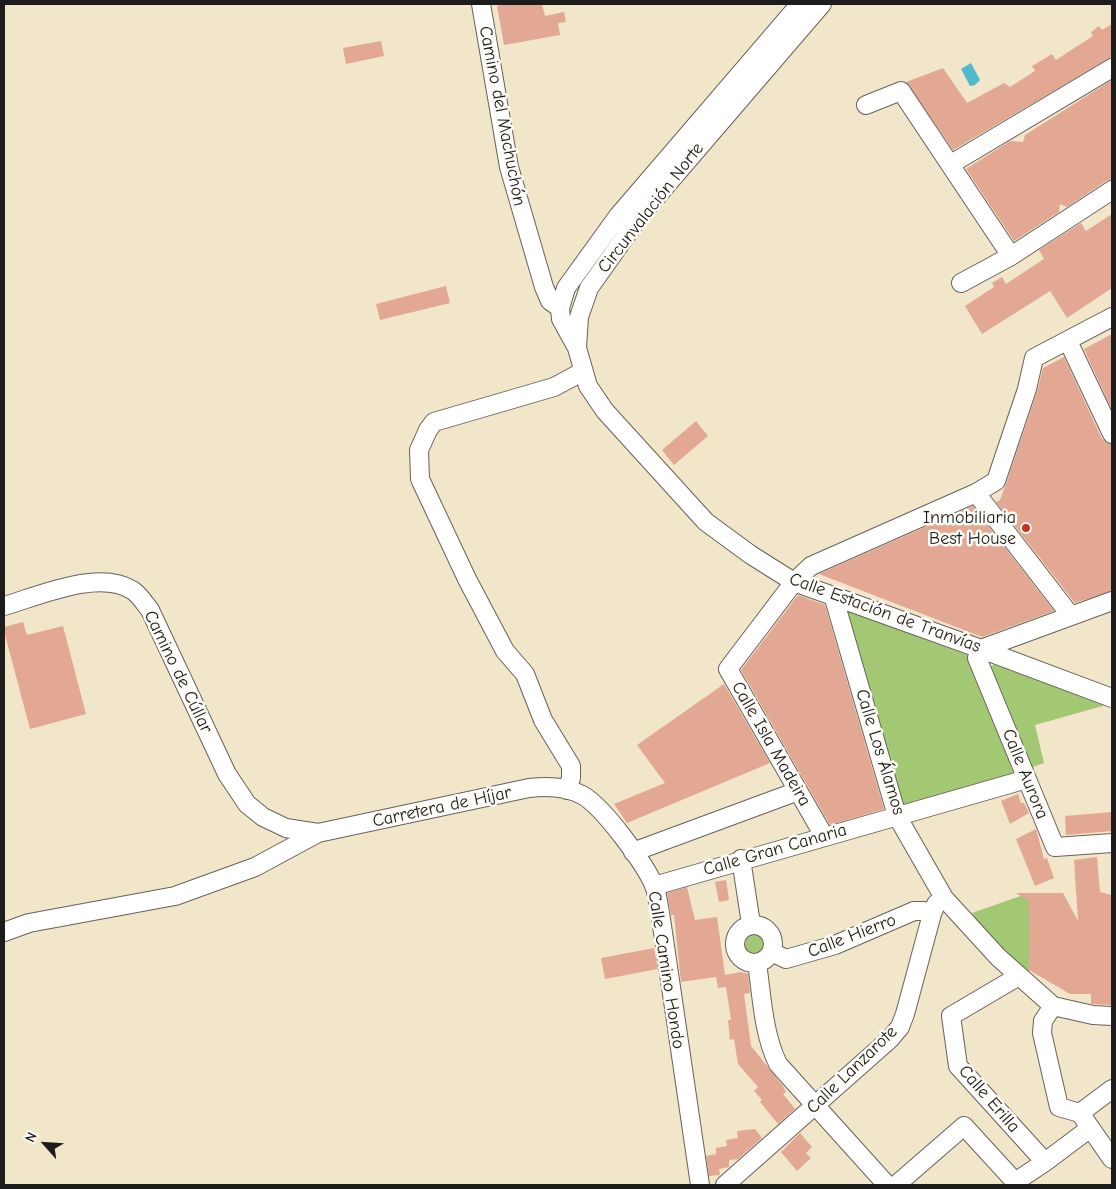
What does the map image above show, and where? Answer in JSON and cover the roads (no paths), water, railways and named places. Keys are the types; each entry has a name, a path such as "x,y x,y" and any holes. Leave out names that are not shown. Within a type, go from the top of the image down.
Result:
{"street":[{"name":"Camino del Machuchón","path":"481,4 509,167 544,287 550,301 560,308"},
{"name":"Circunvalación Norte","path":"560,308 566,288 618,216 800,4"},
{"name":"Circunvalación Norte","path":"577,348 579,317 589,288 640,216 822,4"},
{"path":"951,164 1112,68"},
{"path":"866,105 901,91 1011,256"},
{"path":"961,283 1011,256 1112,190"},
{"path":"577,348 561,319 560,308 570,306 589,288"},
{"path":"794,582 811,566 976,493 996,481 1027,389 1034,358 1112,317"},
{"path":"1068,341 1112,434"},
{"name":"Calle Estación de Tranvías","path":"577,348 582,372 588,386 605,411 706,522 751,556 794,582 1112,698"},
{"path":"567,790 571,778 570,766 544,720 525,674 505,651 467,579 424,488 418,459 422,439 434,422 554,387 582,372"},
{"path":"976,493 1071,616"},
{"name":"Camino de Cúllar","path":"4,606 92,582 119,584 134,591 150,610 227,774 247,804 263,817 286,828 318,833"},
{"name":"Calle Isla Madeira","path":"794,582 728,669 824,836"},
{"name":"Calle Los Álamos","path":"833,595 897,816 944,898 998,957 1053,1006 1093,1015 1112,1016"},
{"path":"982,649 1112,601"},
{"name":"Calle Aurora","path":"982,649 977,658 1055,847 1112,843"},
{"name":"Calle Gran Canaria","path":"654,886 741,859 1027,779"},
{"name":"Carretera de Híjar","path":"318,833 529,788 545,786 567,790"},
{"name":"Calle Camino Hondo","path":"567,790 580,794 592,802 633,852 654,886 661,919 700,1185"},
{"path":"633,852 798,791"},
{"path":"4,932 29,923 176,896 254,867 318,833"},
{"path":"741,859 751,924"},
{"name":"Calle Lanzarote","path":"725,1185 890,1039 900,1027 932,914 936,904 944,898"},
{"name":"Calle Hierro","path":"772,952 786,959 835,945 914,911 924,911 932,914"},
{"path":"751,924 763,926 774,940 772,952 763,961 757,963 744,960 736,950 735,943 740,931 751,924"},
{"path":"757,963 770,1049 778,1064 814,1107 887,1185"},
{"name":"Calle Erilla","path":"1019,976 951,1016 958,1066 1045,1162"},
{"path":"1053,1006 1043,1021 1042,1033 1059,1107 1080,1113 1112,1159"},
{"path":"1080,1113 1112,1089"},
{"path":"896,1185 964,1126 1016,1184 1089,1128"}],"water":[{"path":"971,63 980,80 975,85 970,86 961,69"}],"place":[{"name":"Inmobiliaria Best House","path":"1026,528"}]}
